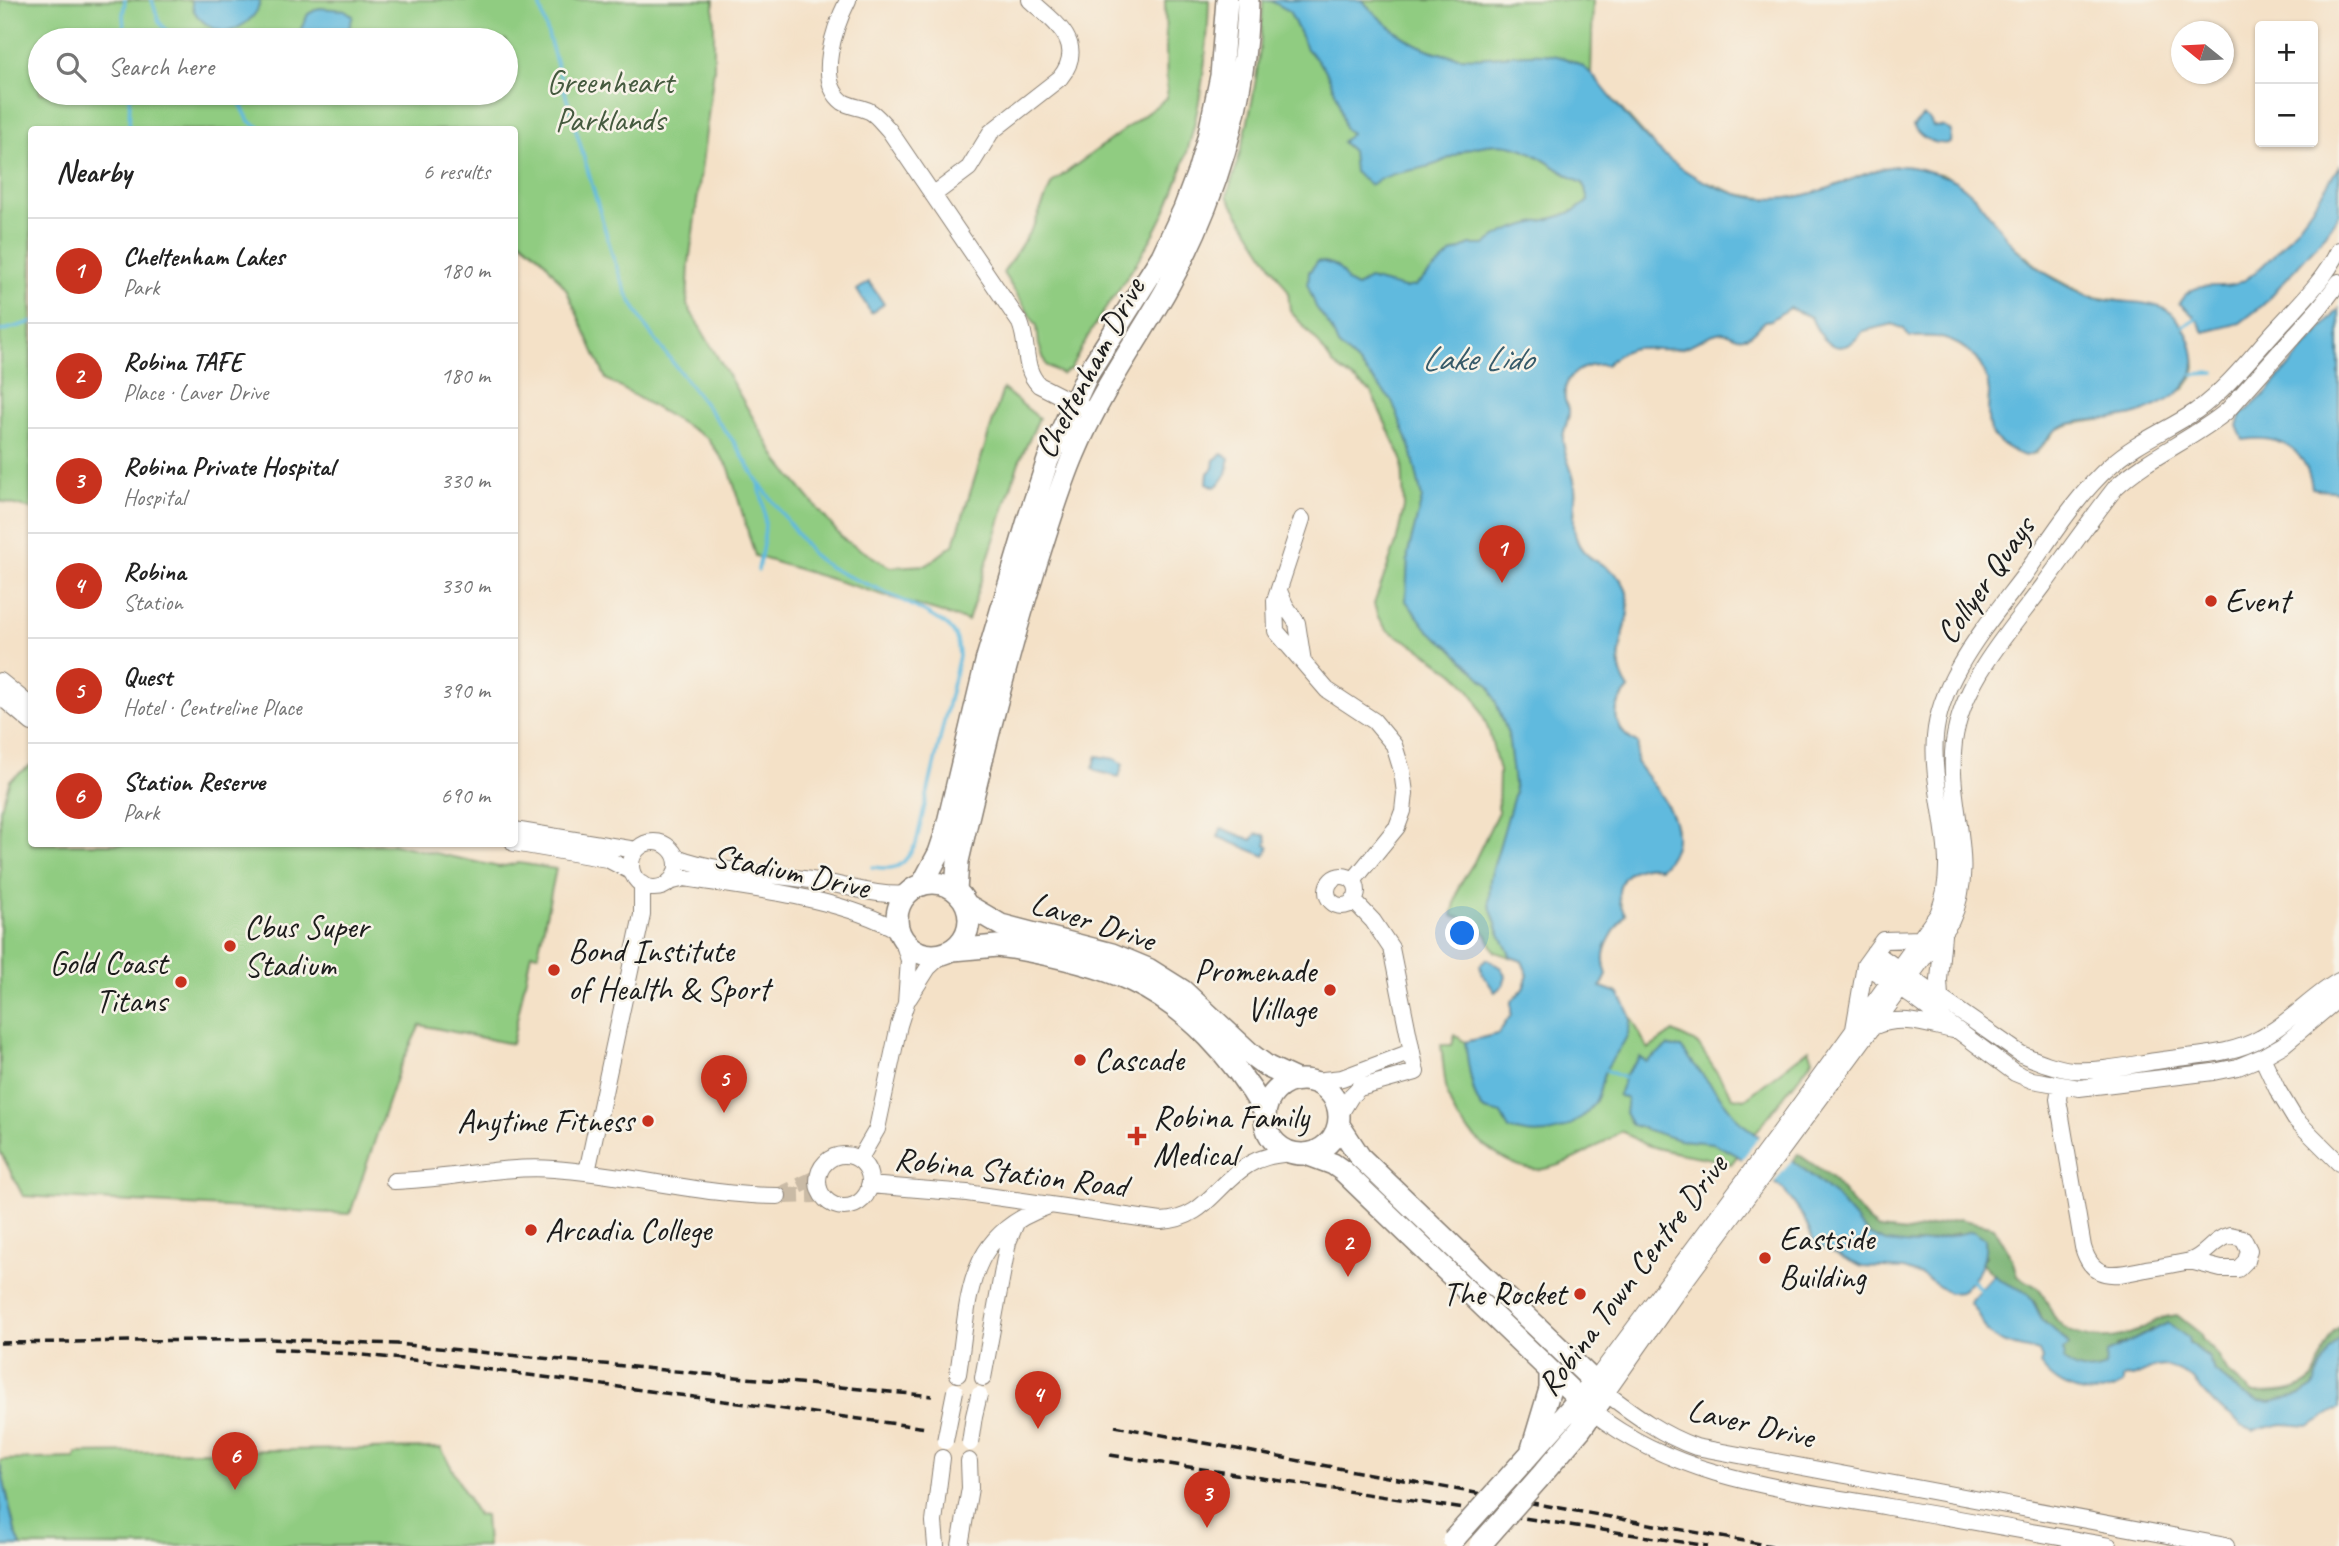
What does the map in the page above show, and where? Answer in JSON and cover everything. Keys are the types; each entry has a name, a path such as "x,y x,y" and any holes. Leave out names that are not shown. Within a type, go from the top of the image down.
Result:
{"main road":[{"name":"Cheltenham Drive","path":"961,898 958,861 1006,662 1066,474 1093,413 1163,296 1199,225 1227,143 1241,77 1248,24 1248,0"},
{"name":"Cheltenham Drive","path":"915,890 939,853 945,835 987,658 1028,517 1056,439 1099,354 1162,256 1188,200 1208,138 1215,106 1227,8"},
{"path":"934,883 946,885 961,898 969,914 967,934 948,952 930,956 919,953 909,947 901,934 898,911 915,890 934,883"},
{"name":"Laver Drive","path":"961,898 1001,925 1112,954 1148,969 1183,991 1268,1067 1305,1081"},
{"name":"Laver Drive","path":"948,952 997,946 1012,948 1107,971 1133,981 1176,1008 1230,1059 1265,1112"},
{"path":"1305,1081 1329,1090 1338,1105 1339,1120 1335,1136 1327,1145 1318,1151 1299,1153 1276,1143 1269,1134 1265,1112 1275,1091 1285,1084 1305,1081"},
{"name":"Laver Drive","path":"1339,1120 1360,1157 1600,1387"},
{"name":"Laver Drive","path":"1299,1153 1333,1164 1343,1171 1586,1406"},
{"path":"1531,1455 1550,1389 1550,1371"},
{"name":"Robina Town Centre Drive","path":"1480,1546 1539,1478 1600,1387"},
{"name":"Robina Town Centre Drive","path":"1450,1543 1512,1474 1586,1406"}],"street":[{"path":"848,0 828,62 834,93 845,103 871,112 889,130 1020,323 1027,346 1027,364 1034,380 1093,413"},
{"path":"933,195 970,168 990,132 1060,78 1066,70 1071,55 1068,37 1030,0"},
{"name":"Collyer Quays","path":"1875,1026 1938,914 1947,887 1935,737 1945,695 1959,667 2067,515 2093,484 2129,450 2194,412 2217,394 2319,282 2339,250"},
{"name":"Collyer Quays","path":"1853,1031 1943,933 1958,906 1963,888 1961,841 1953,779 1955,740 1962,711 1978,676 2116,487 2135,470 2227,411 2339,282"},
{"path":"1302,519 1279,591 1297,623 1303,662 1327,690 1374,721 1394,745 1402,771 1405,793 1403,811 1397,827 1353,881"},
{"path":"0,681 28,704"},
{"path":"0,696 28,720"},
{"path":"518,831 636,850"},
{"path":"587,1172 642,915 637,878 631,865 636,850 641,845 654,841 667,845 676,856 677,871 642,915"},
{"path":"518,844 607,859 637,878 664,885"},
{"name":"Stadium Drive","path":"676,856 696,864 811,880 874,894 915,890"},
{"path":"1340,876 1353,881 1356,893 1353,900 1345,905 1336,904 1329,898 1327,889 1331,881 1340,876"},
{"name":"Stadium Drive","path":"664,885 685,878 825,904 864,914 901,934"},
{"path":"1339,1120 1350,1096 1359,1088 1416,1072 1391,948 1373,921 1353,900"},
{"path":"1940,997 1943,933"},
{"path":"859,1160 877,1129 906,1003 909,960 901,934"},
{"path":"1853,1031 1870,958 1883,940 1922,939"},
{"path":"906,1003 928,968 948,952"},
{"path":"1870,958 1900,979 1959,1031 2015,1073 2060,1086 2095,1087 2238,1067 2262,1057 2293,1037 2339,998"},
{"path":"1900,979 1940,997 2021,1054 2046,1065 2072,1070 2090,1070 2214,1053 2248,1044 2276,1029 2313,998 2339,981"},
{"path":"1875,1026 1887,1021 1905,1019 1959,1031"},
{"name":"Robina Town Centre Drive","path":"1785,1135 1875,1026"},
{"name":"Robina Town Centre Drive","path":"1600,1387 1785,1135 1853,1031"},
{"path":"1305,1081 1342,1077 1410,1052"},
{"path":"2262,1057 2295,1119 2339,1163"},
{"path":"2060,1086 2058,1098 2083,1247 2090,1264 2109,1275 2190,1261"},
{"path":"843,1155 859,1160 867,1170 869,1185 866,1194 858,1202 845,1206 831,1203 822,1195 818,1177 821,1167 829,1159 843,1155 877,1129"},
{"name":"Robina Station Road","path":"869,1185 967,1193 1161,1221 1182,1219 1196,1211 1247,1165 1271,1155 1299,1153"},
{"path":"394,1181 422,1181 515,1170 551,1169 754,1196 778,1196"},
{"path":"958,1374 971,1290 980,1258 995,1238 1017,1221 1049,1206"},
{"path":"970,1443 1008,1242 1017,1221"},
{"name":"Laver Drive","path":"1600,1387 1654,1429 1696,1447 2226,1546"},
{"path":"945,1441 955,1391"},
{"name":"Laver Drive","path":"1586,1406 1643,1446 1714,1473 2055,1541 2109,1546"},
{"path":"936,1546 934,1522 942,1458"},
{"path":"960,1546 970,1488 969,1461"}],"green space":[{"name":"Greenheart Parklands","path":"0,0 714,0 714,69 689,264 687,305 779,462 843,539 890,567 927,565 954,544 1003,389 1039,418 1019,462 968,621 755,556 729,468 707,438 606,379 566,289 542,258 518,238 518,126 28,126 28,508 0,501"},
{"path":"1165,0 1209,0 1201,88 1189,146 1169,202 1151,239 1093,327 1070,369 1062,374 1046,365 1039,345 1037,326 1003,273 1034,225 1052,183 1167,98"},
{"name":"Lake Lido","path":"1263,0 1593,0 1591,75 1664,157 1698,179 1737,194 1776,200 1818,193 1865,174 1900,166 1945,175 1974,196 2011,244 2047,274 2088,296 2165,309 2176,318 2187,334 2195,367 2185,388 2161,403 2132,415 2071,424 2056,430 2036,453 2025,456 2003,445 1991,430 1988,420 1988,382 1980,365 1968,351 1942,338 1909,337 1904,329 1893,324 1863,331 1848,345 1840,346 1827,341 1821,335 1811,317 1789,308 1771,320 1764,321 1756,331 1746,337 1723,332 1677,349 1633,348 1616,356 1606,365 1583,368 1567,383 1565,400 1569,414 1563,441 1574,481 1576,538 1583,551 1621,580 1628,600 1619,663 1629,689 1618,704 1617,719 1623,732 1638,744 1636,762 1664,800 1675,827 1676,841 1671,855 1660,868 1641,868 1624,878 1619,897 1625,914 1607,943 1604,966 1607,975 1601,987 1618,993 1648,1049 1673,1032 1698,1044 1733,1097 1745,1099 1809,1049 1813,1059 1731,1164 1657,1148 1622,1131 1565,1163 1544,1169 1532,1169 1505,1160 1479,1141 1459,1120 1450,1103 1441,1045 1452,1045 1455,1035 1465,1042 1498,1034 1511,1015 1511,1002 1523,989 1528,975 1522,961 1495,952 1486,934 1473,920 1452,916 1459,886 1498,812 1499,771 1489,731 1476,699 1460,678 1419,648 1387,630 1378,617 1374,604 1396,543 1404,507 1402,459 1371,392 1333,364 1290,311 1288,291 1227,196 1242,147 1252,100 1260,51"},
{"name":"Cbus Super Stadium","path":"28,767 28,847 407,847 499,867 519,863 556,869 538,954 531,953 512,1044 420,1025 399,1069 350,1214 23,1196 0,1151 0,810 10,780"},
{"path":"1798,1154 1830,1176 1868,1221 1879,1229 1908,1232 1959,1219 1994,1227 2012,1258 2017,1276 2040,1290 2054,1316 2064,1327 2083,1336 2105,1338 2127,1335 2159,1319 2177,1315 2201,1334 2228,1372 2252,1393 2289,1391 2306,1384 2317,1371 2326,1345 2339,1327 2339,1339 2313,1387 2299,1396 2271,1402 2258,1401 2243,1395 2214,1370 2208,1357 2189,1342 2152,1329 2117,1346 2106,1367 2094,1371 2078,1369 2062,1360 2062,1350 2069,1346 2066,1340 2043,1321 2035,1303 2025,1292 2002,1283 1982,1263 1986,1256 1958,1233 1913,1244 1901,1245 1878,1240 1863,1230 1830,1192 1793,1161"},
{"path":"441,1448 477,1515 485,1516 487,1546 21,1546 0,1464 0,1460 75,1458 76,1453"}],"water":[{"path":"192,0 260,0 253,17 237,28 214,28 198,16 192,6"},
{"name":"Lake Lido","path":"1262,0 1362,0 1403,36 1418,45 1450,56 1469,58 1547,54 1570,60 1592,74 1630,121 1670,160 1701,180 1737,194 1766,199 1793,197 1821,191 1894,166 1915,168 1952,179 1980,202 2013,246 2039,269 2087,296 2165,309 2181,324 2193,352 2194,366 2190,378 2173,397 2133,415 2064,426 2051,433 2040,448 2025,456 2003,445 1991,430 1988,420 1988,382 1980,365 1968,351 1942,338 1909,337 1904,329 1893,324 1863,331 1855,340 1840,347 1821,335 1811,317 1789,308 1771,320 1764,321 1756,331 1746,337 1723,332 1677,349 1633,348 1616,356 1606,365 1583,368 1571,377 1565,391 1569,413 1563,441 1574,481 1576,538 1583,551 1615,574 1625,587 1628,613 1619,663 1629,689 1618,704 1617,719 1623,732 1638,744 1636,762 1664,800 1675,827 1676,841 1671,855 1660,868 1634,870 1621,884 1619,897 1625,914 1607,943 1604,966 1607,975 1601,987 1618,993 1627,1008 1630,1026 1622,1046 1605,1071 1595,1102 1577,1120 1556,1131 1533,1134 1509,1129 1501,1114 1480,1106 1473,1090 1465,1042 1498,1034 1511,1015 1511,1002 1523,989 1528,975 1522,961 1511,957 1489,903 1490,879 1515,792 1508,734 1490,687 1451,648 1428,630 1406,601 1408,553 1422,498 1411,449 1392,401 1338,345 1331,328 1316,307 1308,286 1309,272 1318,261 1337,267 1347,282 1357,287 1369,279 1404,288 1415,286 1452,253 1470,245 1485,245 1510,230 1578,209 1588,201 1584,184 1522,148 1493,144 1471,148 1436,164 1395,174 1370,185 1354,172 1352,151 1342,142 1351,133 1345,129 1338,98 1325,69 1307,49 1289,11 1271,1"},
{"path":"319,8 345,10 353,16 349,28 302,28 308,14"},
{"path":"1923,116 1930,120 1933,126 1951,131 1950,143 1934,142 1920,135 1913,126"},
{"path":"2339,166 2339,213 2326,234 2263,305 2240,323 2204,332 2196,318 2179,303 2186,294 2202,287 2237,283 2259,269 2297,227"},
{"path":"869,282 884,304 871,313 857,290"},
{"path":"2339,309 2339,492 2312,488 2304,464 2290,448 2269,440 2243,440 2237,426 2240,417 2266,393"},
{"path":"1222,454 1229,458 1228,467 1224,478 1215,487 1207,483 1208,473 1213,468 1214,460"},
{"path":"1097,756 1115,759 1123,764 1119,777 1093,768"},
{"path":"1221,828 1252,840 1256,834 1265,835 1266,845 1269,846 1265,856 1218,837"},
{"path":"1487,959 1501,968 1506,977 1503,985 1495,992 1482,973 1480,965"},
{"path":"1668,1046 1681,1048 1741,1123 1834,1195 1868,1234 1886,1242 1914,1245 1972,1231 1985,1239 1983,1262 1977,1274 1961,1292 1949,1293 1921,1275 1904,1269 1862,1267 1815,1244 1804,1218 1785,1191 1735,1154 1713,1143 1679,1140 1632,1125 1625,1113 1627,1099 1618,1095 1626,1074 1640,1057 1646,1062"},
{"path":"1994,1274 2030,1297 2045,1323 2067,1342 2069,1346 2063,1350 2063,1360 2083,1370 2106,1367 2107,1353 2168,1323 2208,1357 2214,1370 2243,1395 2258,1401 2271,1402 2299,1396 2313,1387 2329,1351 2339,1339 2339,1408 2310,1426 2282,1424 2253,1431 2241,1426 2215,1405 2192,1379 2167,1366 2155,1367 2133,1377 2127,1376 2123,1378 2123,1384 2112,1389 2100,1392 2077,1391 2048,1373 2040,1364 2042,1359 2039,1352 2004,1342 1987,1331 1969,1302"},
{"path":"0,1464 15,1531 21,1546 0,1546"}],"pier":[{"path":"1762,1133 1794,1157 1771,1187 1739,1163"}],"waterway":[{"path":"124,28 125,0"},
{"path":"152,0 159,22 165,28"},
{"path":"538,0 613,257 626,292 647,329 734,442 757,480 812,554 834,570 937,619 945,624 956,638 959,656 916,844 899,865 889,868 873,867"},
{"path":"129,126 130,105"},
{"path":"241,105 249,121 257,126"},
{"path":"2183,326 2196,318"},
{"path":"1,331 28,323"},
{"path":"2193,374 2214,373"},
{"path":"758,483 764,506 765,527 758,570"},
{"path":"1606,1070 1624,1078"},
{"path":"1972,1280 1981,1290"}],"tunnel":[{"path":"778,1196 818,1177"},
{"path":"784,1196 822,1195"}],"railway":[{"path":"0,1343 270,1339 397,1344 932,1396"},
{"path":"273,1349 431,1362 927,1428"},
{"path":"1115,1426 1772,1546"},
{"path":"1110,1455 1708,1546"}],"place":[{"name":"Cheltenham Lakes","path":"1502,583"},
{"name":"Event","path":"2211,601"},
{"name":"Cbus Super Stadium","path":"230,946"},
{"name":"Bond Institute of Health & Sport","path":"554,970"},
{"name":"Gold Coast Titans","path":"181,982"},
{"name":"Promenade Village","path":"1330,990"},
{"name":"Cascade","path":"1080,1060"},
{"name":"Quest","path":"724,1113"},
{"name":"Anytime Fitness","path":"648,1121"},
{"name":"Robina Family Medical","path":"1137,1136"},
{"name":"Arcadia College","path":"531,1230"},
{"name":"Eastside Building","path":"1765,1258"},
{"name":"Robina TAFE","path":"1348,1277"},
{"name":"The Rocket","path":"1580,1294"},
{"name":"Robina","path":"1038,1429"},
{"name":"Station Reserve","path":"235,1490"},
{"name":"Robina Private Hospital","path":"1207,1528"}]}
